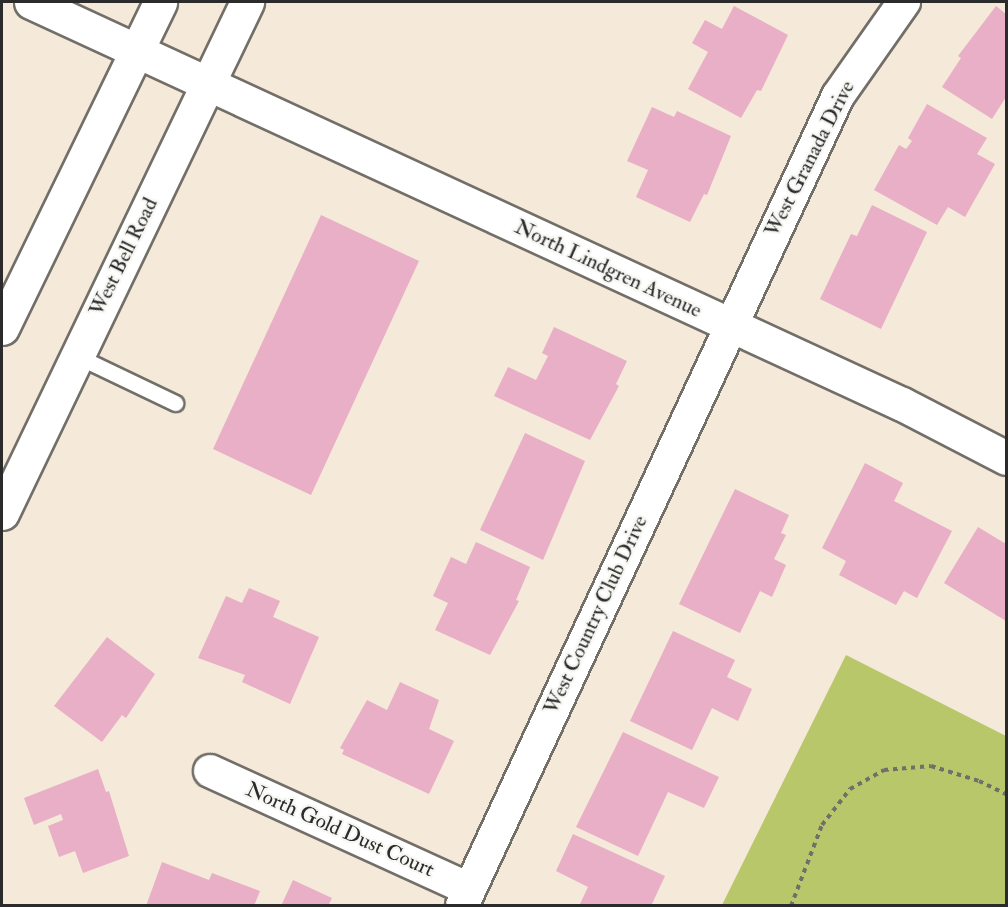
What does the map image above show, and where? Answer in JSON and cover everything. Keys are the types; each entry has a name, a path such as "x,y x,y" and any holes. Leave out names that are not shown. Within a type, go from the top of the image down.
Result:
{"street":[{"name":"North Lindgren Avenue","path":"31,2 902,404 1006,458"},
{"path":"2,328 160,2"},
{"name":"West Bell Road","path":"2,513 247,2"},
{"name":"West Granada Drive","path":"730,325 838,96 904,2"},
{"name":"West Country Club Drive","path":"466,897 730,325"},
{"name":"North Gold Dust Court","path":"210,771 466,897"}],"lane":[{"path":"77,356 175,403"}],"path":[{"path":"791,906 822,825 850,789 884,770 931,766 979,781 1006,794"}],"green space":[{"path":"846,655 1006,736 1006,905 722,905"}],"building":[{"path":"734,6 788,35 761,91 757,90 741,118 688,89 708,52 692,43 705,20 722,29"},
{"path":"996,6 1006,14 1006,97 992,119 942,87 961,58 958,56"},
{"path":"927,104 987,138 977,154 995,164 965,217 948,207 937,225 874,190 899,145 906,149 912,141 908,138"},
{"path":"652,107 674,117 677,111 731,136 707,195 704,194 690,222 636,197 648,170 627,161"},
{"path":"872,205 927,232 881,329 820,299 851,234 857,236"},
{"path":"321,215 419,261 311,495 213,449"},
{"path":"554,327 627,361 616,384 619,386 590,440 494,396 508,367 536,380 548,356 542,353"},
{"path":"525,433 585,461 543,560 480,530"},
{"path":"865,463 903,483 894,501 952,531 917,598 904,591 896,605 839,575 846,561 822,548"},
{"path":"735,489 789,515 781,533 786,535 774,559 786,565 772,597 760,591 740,633 679,604"},
{"path":"978,527 1006,544 1006,621 944,583"},
{"path":"476,542 530,567 516,600 519,601 490,655 435,630 448,603 433,596 451,557 466,564"},
{"path":"249,588 280,601 273,617 319,637 290,704 242,682 245,675 198,658 226,596 242,603"},
{"path":"673,631 735,660 727,677 752,689 738,721 712,708 692,750 630,721"},
{"path":"107,637 155,674 126,718 122,715 102,742 54,706"},
{"path":"400,682 439,700 429,729 454,741 429,794 342,754 344,750 340,748 367,700 387,710"},
{"path":"623,732 719,777 704,808 668,792 638,856 576,827"},
{"path":"98,769 106,792 109,791 129,856 83,873 75,851 59,857 48,826 63,820 61,814 34,825 24,798"},
{"path":"573,834 665,876 651,906 579,906 588,887 556,871"},
{"path":"162,862 209,880 212,873 260,891 254,906 146,906"},
{"path":"293,880 332,898 328,906 281,906"}]}
